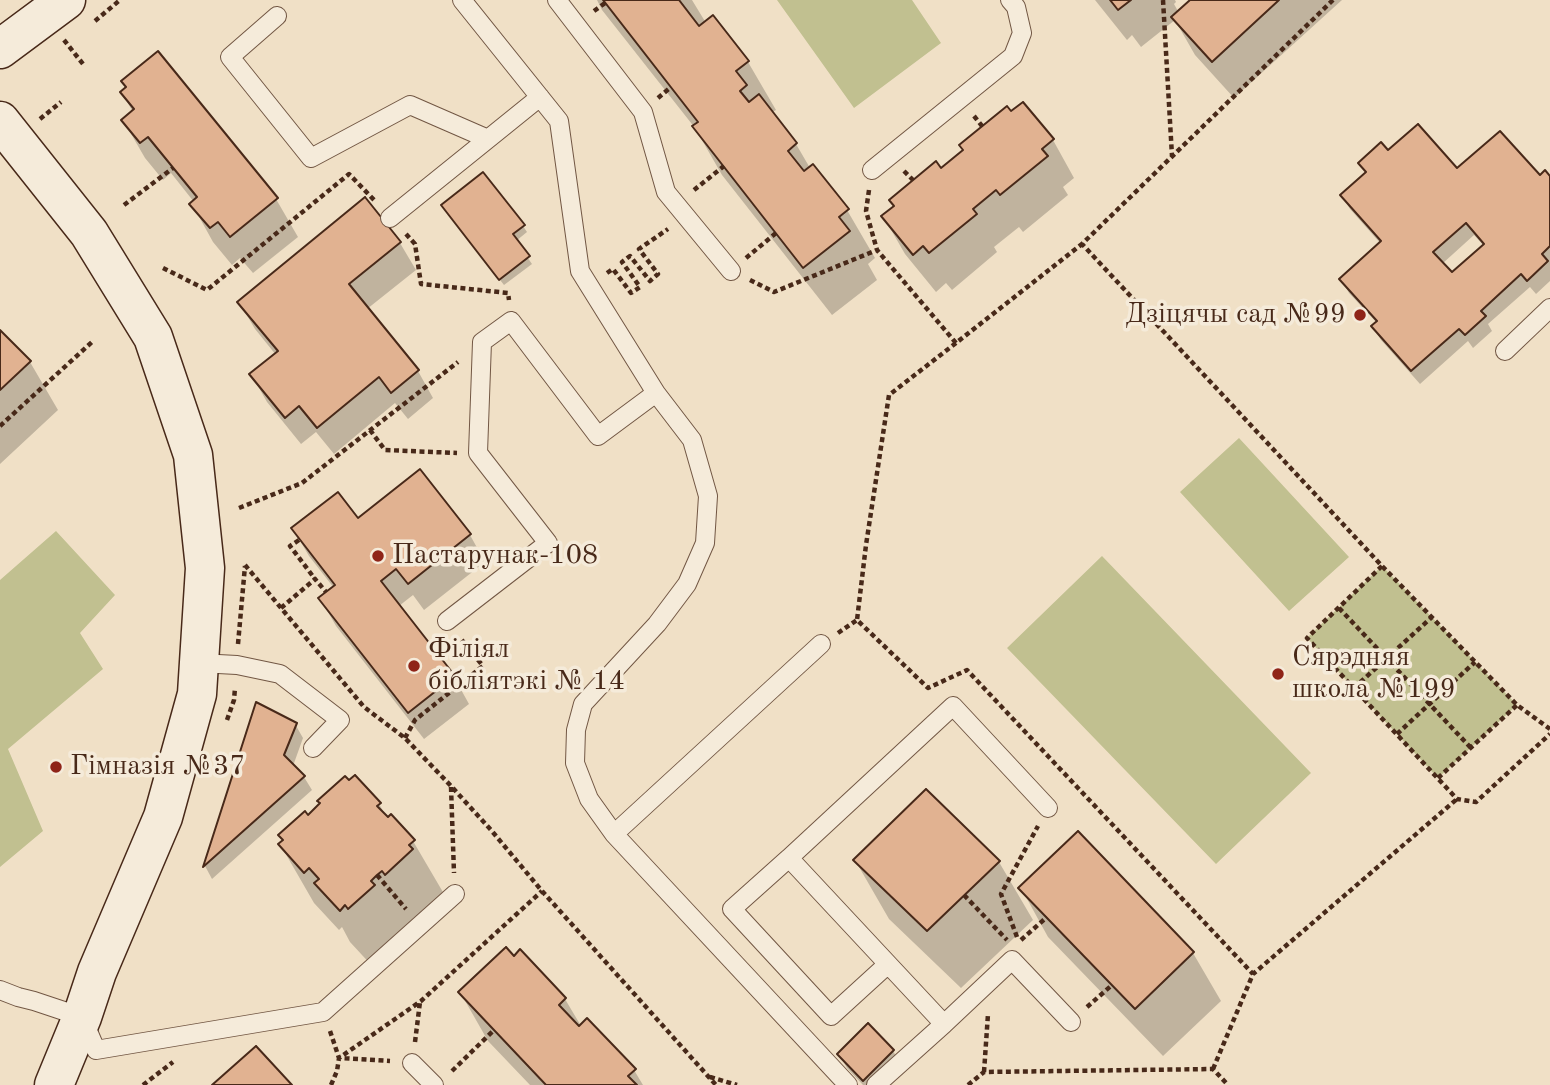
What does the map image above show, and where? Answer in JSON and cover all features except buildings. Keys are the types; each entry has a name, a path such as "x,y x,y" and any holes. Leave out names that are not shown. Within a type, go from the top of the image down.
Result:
{"street":[{"path":"0,49 77,13"},
{"path":"0,121 89,233 153,337 194,455 205,568 197,694 163,817 97,972 54,1085"}],"lane":[{"path":"462,0 559,121 580,271 656,393 692,440 708,496 705,543 687,584 657,624 583,704 576,730 575,763 589,799 614,834 848,1085"},
{"path":"557,0 643,112 666,192 732,271"},
{"path":"872,170 1013,56 1022,33 1016,7 1010,0"},
{"path":"277,16 230,57 310,158 410,105 488,139"},
{"path":"390,218 540,97"},
{"path":"1505,351 1550,308"},
{"path":"447,621 548,543 478,453 482,342 511,321 598,436 656,393"},
{"path":"614,834 821,644"},
{"path":"199,663 237,665 281,674 340,720 313,748"},
{"path":"888,964 831,1016 732,909 953,706 1048,808"},
{"path":"789,858 944,1024"},
{"path":"0,990 82,1017 96,1050 323,1012 455,894"},
{"path":"876,1085 1012,960 1071,1022"},
{"path":"412,1063 441,1080"}],"path":[{"path":"77,13 120,0"},
{"path":"1163,0 1172,157"},
{"path":"1252,974 967,670 928,688 857,620 889,395 1082,244 1333,0"},
{"path":"612,269 631,293 640,287 622,262 631,256 650,281 658,274 639,249 724,166"},
{"path":"124,205 173,168"},
{"path":"163,268 207,290 349,174 415,244 421,284 508,293 511,321"},
{"path":"866,211 877,250 956,342"},
{"path":"776,233 732,271 774,292 877,250"},
{"path":"1082,244 1382,566 1517,705 1550,732 1476,802 1457,799 1307,638 1382,566"},
{"path":"0,426 92,342"},
{"path":"239,508 302,483 482,342"},
{"path":"370,430 385,450 478,453"},
{"path":"299,540 290,546 326,592"},
{"path":"245,565 363,707 405,738 450,786 716,1085"},
{"path":"281,608 315,579"},
{"path":"1339,608 1471,748"},
{"path":"1354,688 1432,617"},
{"path":"405,738 415,720 483,666 447,621"},
{"path":"1397,734 1475,662"},
{"path":"1438,778 1517,705"},
{"path":"450,786 455,894"},
{"path":"1213,1069 1252,974 1457,799"},
{"path":"1047,918 1019,942 1001,894 1048,808"},
{"path":"377,875 420,925"},
{"path":"339,1058 421,1001 542,891"},
{"path":"964,895 1016,950 1012,960"},
{"path":"984,1072 989,982"},
{"path":"1071,1022 1112,985"},
{"path":"329,1029 339,1058 331,1085"},
{"path":"441,1080 494,1030"},
{"path":"968,1085 984,1072 1213,1069 1228,1085"},
{"path":"709,1077 737,1085"}],"shaded area":[{"path":"777,0 912,0 941,43 854,108"},
{"path":"1239,438 1349,557 1289,611 1180,492"},
{"path":"56,531 115,595 80,633 103,669 8,749 43,831 0,867 0,580"},
{"path":"1102,556 1311,773 1216,864 1007,648"},
{"path":"1382,566 1517,705 1438,778 1307,638"}],"place":[{"name":"Дзіцячы сад №99","path":"1360,315"},
{"name":"Пастарунак-108","path":"378,556"},
{"name":"Філіял бібліятэкі № 14","path":"414,666"},
{"name":"Сярэдняя школа №199","path":"1278,674"},
{"name":"Гімназія №37","path":"56,767"}]}
